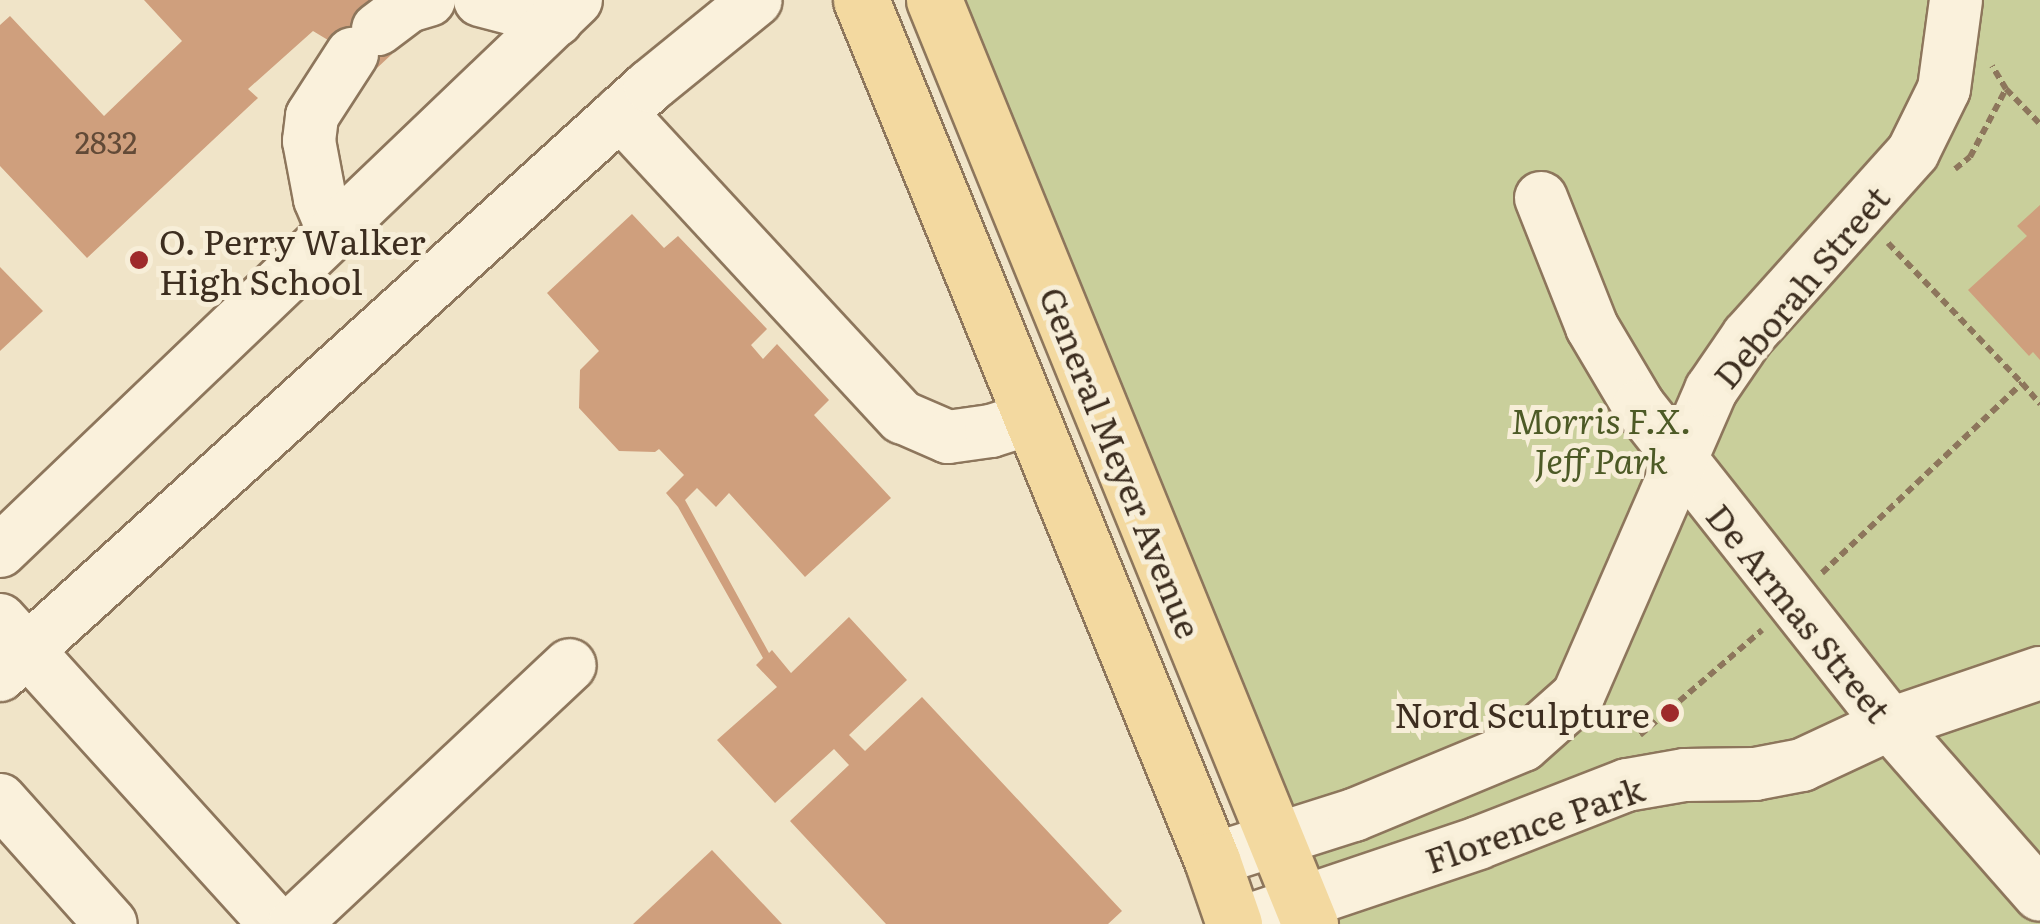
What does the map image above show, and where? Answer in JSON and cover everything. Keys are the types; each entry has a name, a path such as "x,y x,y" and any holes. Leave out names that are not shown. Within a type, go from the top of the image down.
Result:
{"main road":[{"name":"General Meyer Avenue","path":"861,0 1236,924"},
{"name":"General Meyer Avenue","path":"934,0 1306,913"}],"street":[{"path":"334,232 320,199 309,141 312,116 365,42 409,6 428,0"},
{"path":"480,0 566,10"},
{"path":"276,924 9,648 620,113 756,0"},
{"name":"Deborah Street","path":"1212,860 1354,815 1523,745 1578,696 1612,626 1647,534 1682,465 1711,390 1748,336 1913,152 1944,89 1956,0"},
{"path":"0,551 566,10"},
{"path":"620,113 902,417 948,437 991,432 1032,418"},
{"name":"De Armas Street","path":"1541,198 1592,326 1639,406 1890,724 2040,895"},
{"path":"294,924 570,664"},
{"name":"Florence Park","path":"1236,924 1306,913 1628,785 1685,775 1755,774 1802,765 1890,724 2039,674"},
{"path":"0,800 111,924"}],"path":[{"path":"1982,50 2006,89 2040,124"},
{"path":"1939,182 1970,157 2006,89"},
{"path":"1876,230 2040,404"},
{"path":"1632,739 1650,731 1792,602 2022,383"}],"green space":[{"name":"Morris F.X. Jeff Park","path":"935,0 2040,0 2040,924 1331,924"}],"building":[{"path":"144,0 381,0 369,12 392,54 376,69 313,31 248,89 258,98 87,258 0,166 0,25 10,16 104,116 182,41"},
{"path":"2040,205 2040,360 2033,352 2029,356 1968,290 2027,236 2017,226"},
{"path":"632,214 664,248 678,236 767,329 751,345 763,359 777,344 829,400 814,415 891,498 805,577 729,493 716,507 697,488 685,500 769,653 772,650 791,673 849,617 907,680 849,735 865,751 922,697 1122,911 1108,924 886,924 790,821 849,765 834,749 775,803 717,740 777,687 756,665 763,658 678,507 666,493 684,475 659,449 619,451 579,408 580,370 599,351 547,293"},
{"path":"0,267 43,311 0,351"},
{"path":"712,850 782,924 633,924"}],"place":[{"name":"O. Perry Walker High School","path":"139,260"},
{"name":"Nord Sculpture","path":"1670,713"}]}
